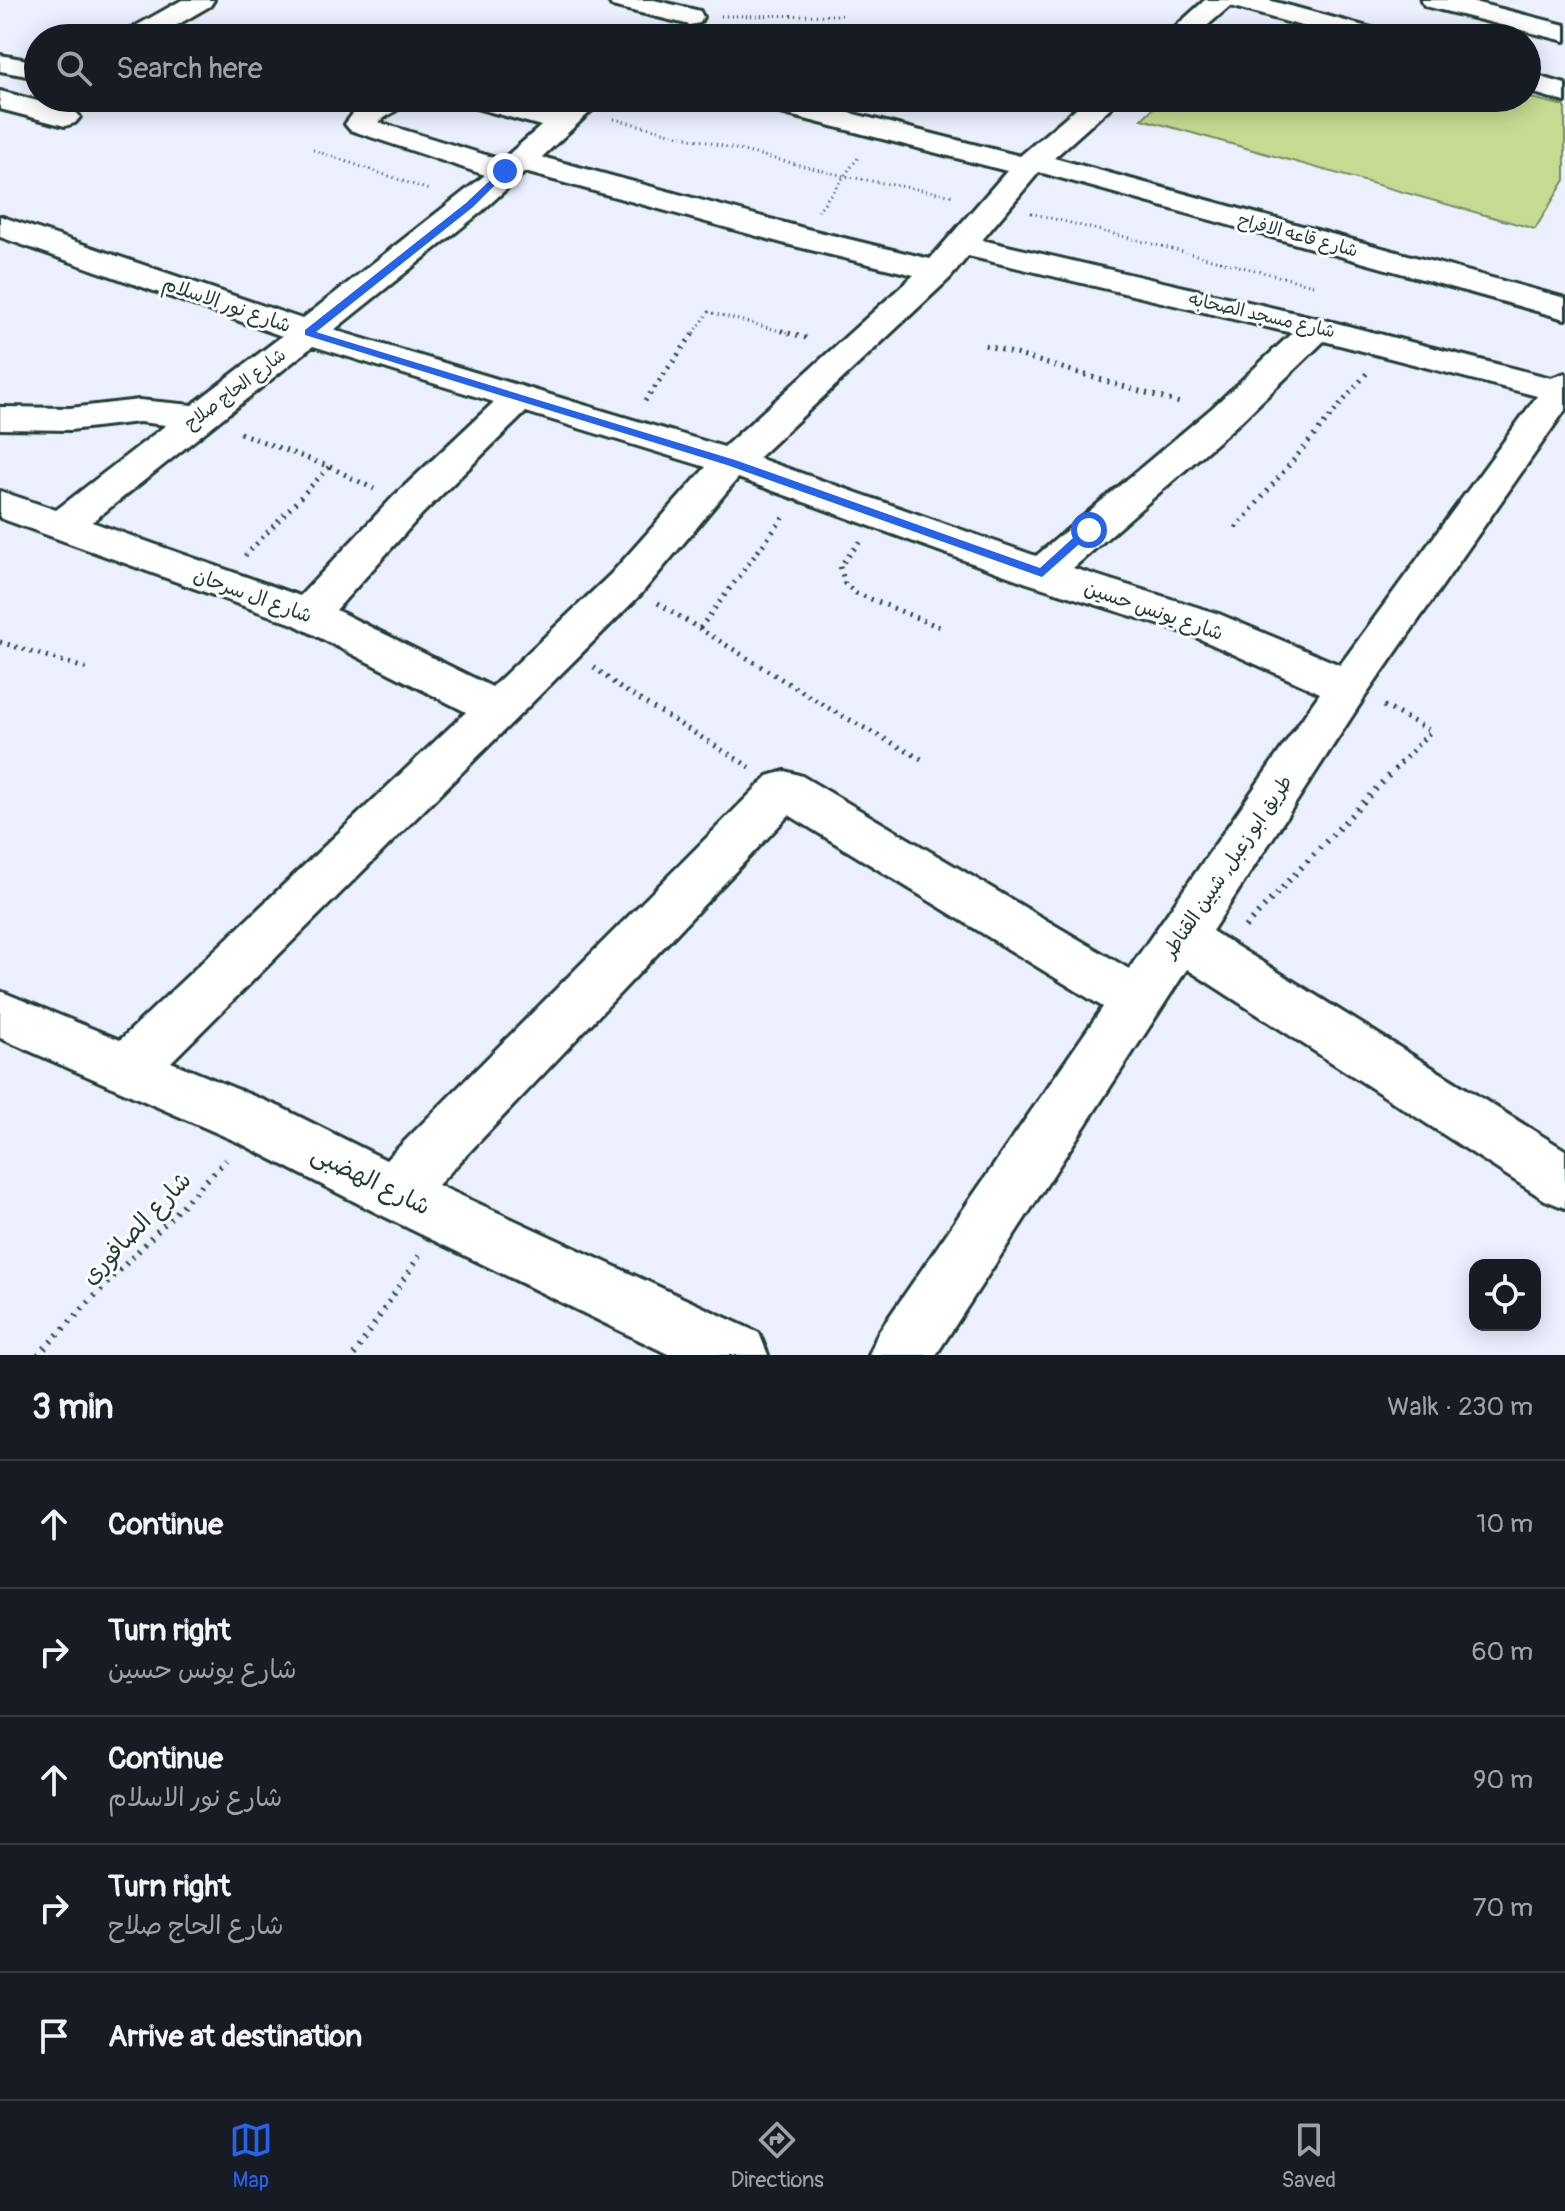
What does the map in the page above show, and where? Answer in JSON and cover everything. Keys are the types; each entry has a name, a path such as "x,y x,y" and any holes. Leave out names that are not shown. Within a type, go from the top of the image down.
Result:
{"street":[{"path":"159,24 201,0"},
{"path":"621,0 690,17"},
{"path":"1193,24 1221,0"},
{"path":"1238,0 1325,24"},
{"path":"1434,0 1529,24"},
{"path":"681,24 690,17"},
{"path":"1541,27 1565,33"},
{"path":"0,63 24,67"},
{"path":"1541,86 1565,93"},
{"path":"52,112 65,117"},
{"path":"373,112 365,117 360,124 362,127 938,271"},
{"name":"شارع الحاج صلاح","path":"63,525 470,205 574,112"},
{"name":"شارع قاعه الافراح","path":"814,112 1029,164 1565,309"},
{"path":"128,1068 626,584 731,462 938,271 1029,164 1090,112"},
{"name":"شارع نور الاسلام","path":"0,226 308,333 731,462"},
{"name":"شارع مسجد الصحابه","path":"962,245 1563,388"},
{"path":"1042,573 1225,416 1317,328"},
{"name":"طريق ابو زعبل, شبين القناطر","path":"900,1355 1136,1000 1196,949 1348,687 1563,388"},
{"path":"308,614 408,505 520,397"},
{"path":"0,418 70,419 139,411 197,417"},
{"name":"شارع يونس حسين","path":"731,462 805,491 1042,573 1204,624 1348,687"},
{"name":"شارع ال سرحان","path":"0,504 308,614 496,708"},
{"path":"393,1192 785,789 1136,1000"},
{"path":"1196,949 1565,1181"},
{"name":"شارع الهضبى","path":"0,1014 260,1125 393,1192 737,1355"}],"path":[{"path":"690,17 844,15"},
{"path":"584,112 844,176 993,203 1313,285"},
{"path":"313,150 470,205"},
{"path":"798,237 844,176"},
{"path":"625,430 709,312 853,351"},
{"path":"985,345 1225,416"},
{"path":"1236,528 1391,346"},
{"path":"197,417 330,467 408,505"},
{"path":"219,582 330,467"},
{"path":"805,491 700,628 830,709 925,761"},
{"path":"880,517 840,566 845,584 856,593 942,628"},
{"path":"0,642 91,670"},
{"path":"564,644 619,687 785,789"},
{"path":"1196,949 1431,731 1348,687"},
{"name":"شارع الصافورى","path":"38,1355 260,1125"},
{"path":"354,1355 445,1216"}],"green space":[{"path":"1541,100 1565,106 1565,180 1535,229 1142,119 1149,112 1541,112"}],"route":[{"path":"505,171 470,205 308,333 731,462 805,491 1042,573 1089,530"}]}
